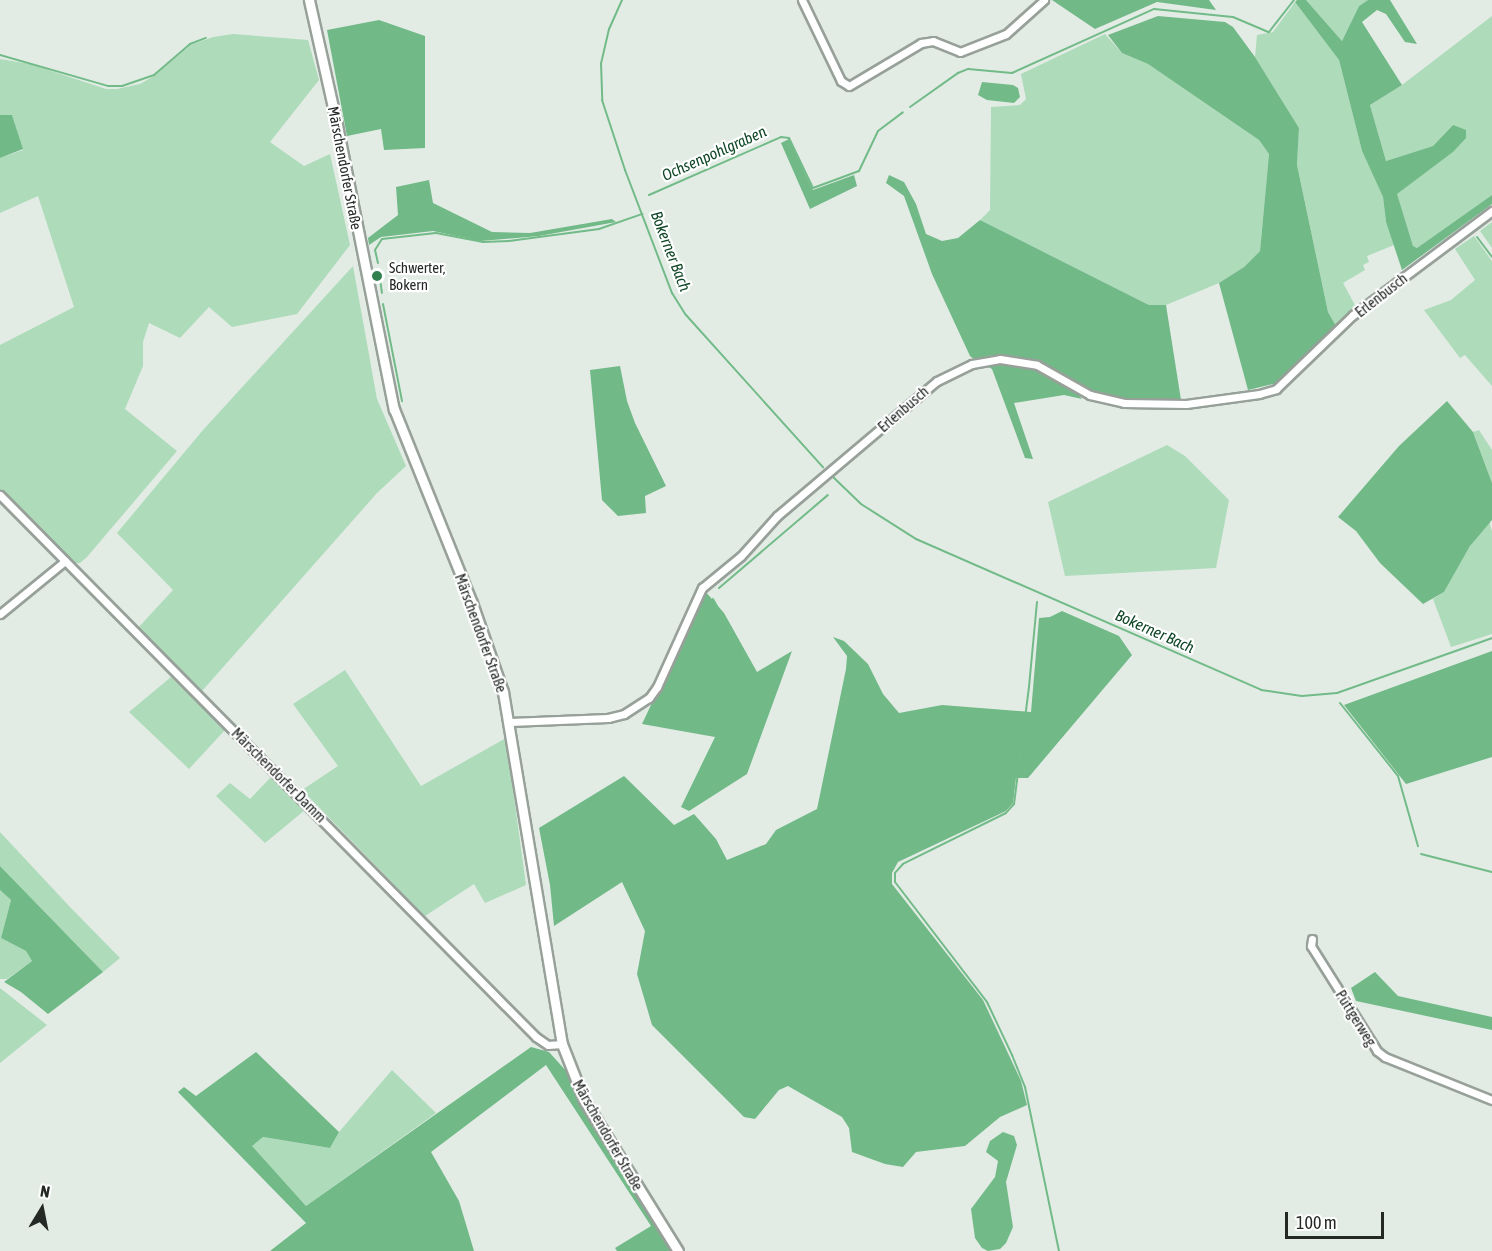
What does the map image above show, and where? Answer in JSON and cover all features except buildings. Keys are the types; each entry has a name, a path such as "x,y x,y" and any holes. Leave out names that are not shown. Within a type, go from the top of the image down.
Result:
{"street":[{"name":"Märschendorfer Straße","path":"309,0 337,125 394,409 488,647 510,722 554,1008 562,1044 585,1100 678,1251"},
{"path":"802,0 841,81 849,86 921,43 933,41 960,52 1006,34 1044,0"},
{"name":"Erlenbusch","path":"510,722 608,718 624,714 649,698 657,687 702,588 741,556 777,516 937,381 972,364 1000,359 1037,365 1090,395 1124,403 1186,404 1259,394 1276,389 1353,315 1492,211"},
{"name":"Märschendorfer Damm","path":"0,495 536,1036 548,1045 562,1044"},
{"path":"0,614 65,561"},
{"name":"Püttgerweg","path":"1312,939 1311,946 1377,1051 1385,1057 1492,1100"}],"shaded area":[{"path":"1052,0 1209,0 1216,10 1157,2 1095,29"},
{"path":"1306,0 1368,0 1359,6 1342,41"},
{"path":"1306,0 1342,41 1359,6 1368,0 1390,0 1417,44 1405,42 1386,14 1377,10 1362,22 1402,85 1370,105 1386,161 1433,146 1453,125 1466,130 1466,138 1453,152 1397,194 1413,246 1417,248 1492,195 1492,204 1402,270 1386,222 1383,197 1362,151 1339,60 1295,2"},
{"path":"1295,2 1339,60 1362,151 1383,197 1386,222 1394,245 1367,256 1369,262 1363,265 1365,270 1343,283 1356,307 1336,326 1328,312 1297,165 1299,128 1255,57 1257,35 1273,32"},
{"path":"1158,16 1225,22 1233,27 1255,57 1299,128 1297,165 1328,312 1336,326 1277,383 1248,390 1219,283 1244,267 1260,251 1269,154 1259,140 1148,64 1122,53 1108,35"},
{"path":"1492,16 1492,195 1417,248 1413,246 1396,194 1453,152 1453,125 1433,146 1386,161 1370,105 1402,85"},
{"path":"379,20 425,36 425,148 384,150 381,129 347,136 327,30"},
{"path":"233,34 308,40 319,80 270,142 304,166 330,154 350,245 297,314 232,327 209,307 180,338 149,323 143,342 143,366 125,409 177,451 87,557 80,563 72,563 0,492 0,345 74,307 38,196 0,213 0,158 23,150 12,115 0,115 0,59 30,64 106,89 117,89 140,84 154,76 191,45 213,37"},
{"path":"1105,34 1122,53 1148,64 1259,140 1269,154 1260,251 1244,267 1219,283 1166,305 1149,305 980,220 990,210 991,107 1020,105 1026,99 1021,74"},
{"path":"982,82 1013,85 1018,88 1020,97 1014,103 987,100 978,95"},
{"path":"0,115 12,115 23,149 0,158"},
{"path":"789,139 813,190 854,175 857,186 810,209 781,143"},
{"path":"889,175 904,182 916,204 926,234 942,241 958,238 980,220 1149,305 1166,305 1181,400 1124,400 1107,397 1024,359 994,355 974,359 970,356 932,274 904,196 886,183"},
{"path":"429,180 433,203 492,232 530,233 612,219 616,222 539,236 480,241 433,231 381,237 369,245 368,238 398,215 396,187"},
{"path":"1492,222 1492,248 1480,231"},
{"path":"1474,236 1492,261 1492,386 1465,355 1460,358 1424,310 1451,300 1475,280 1455,249"},
{"path":"353,266 377,399 406,466 377,493 202,691 137,629 173,590 117,533 203,430"},
{"path":"1000,362 1036,368 1075,391 1082,399 1064,395 1014,403 1033,459 1025,458 992,369 983,364"},
{"path":"620,366 627,401 635,423 666,486 645,496 646,513 618,516 602,500 590,370"},
{"path":"1447,401 1473,432 1492,483 1492,520 1470,546 1444,592 1423,604 1380,563 1356,531 1338,517 1399,446"},
{"path":"1479,430 1492,450 1492,483 1473,432"},
{"path":"1167,445 1185,456 1229,500 1216,568 1065,576 1048,502"},
{"path":"1489,521 1492,531 1492,634 1451,647 1433,599 1444,592 1470,546"},
{"path":"705,591 724,613 757,672 792,651 747,774 689,811 681,807 715,737 642,724"},
{"path":"1062,611 1119,636 1132,655 1028,778 1016,778 1013,803 1006,811 898,862 892,873 892,884 983,1000 1021,1081 1027,1105 1000,1117 965,1146 916,1152 903,1167 885,1164 852,1152 849,1128 842,1117 788,1086 779,1090 755,1119 744,1117 652,1025 637,974 645,931 622,882 554,926 550,885 539,828 624,776 674,825 694,814 716,839 727,860 766,844 776,830 817,809 846,669 847,656 833,637 844,641 868,664 883,694 899,713 942,705 1031,712 1039,618 1050,617"},
{"path":"1492,651 1492,757 1406,784 1344,705"},
{"path":"345,670 421,786 506,738 526,885 485,903 474,884 425,916 302,790 338,766 293,704"},
{"path":"171,677 225,730 189,769 129,712"},
{"path":"272,776 305,810 265,843 216,796 230,783 250,799"},
{"path":"0,832 120,958 103,972 0,866"},
{"path":"0,866 103,972 48,1014 21,992 4,982 32,961 26,951 1,938 11,900 0,890"},
{"path":"0,890 11,900 1,938 26,951 32,961 7,979 0,979"},
{"path":"1375,972 1398,996 1492,1017 1492,1030 1356,1001 1351,988"},
{"path":"0,988 47,1025 0,1063"},
{"path":"531,1047 549,1052 568,1073 674,1251 617,1251 615,1248 651,1226 546,1065 431,1152 459,1201 474,1251 270,1251 306,1223 178,1092 184,1087 196,1096 256,1052 339,1132 330,1148 263,1137 252,1146 306,1206"},
{"path":"392,1070 436,1113 306,1206 251,1146 263,1137 330,1148 339,1132"},
{"path":"1003,1132 1014,1136 1017,1145 1006,1182 1013,1227 1006,1243 1000,1249 988,1251 982,1248 975,1238 971,1209 995,1177 998,1161 986,1152 990,1141"}],"waterway":[{"name":"Bokerner Bach","path":"622,0 609,29 601,63 602,100 625,170 672,293 686,315 823,467"},
{"name":"Ochsenpohlgraben","path":"910,107 958,73 968,69 1012,73 1154,9 1233,17 1269,32 1294,0"},
{"path":"0,55 108,86 122,86 154,75 190,44 206,38"},
{"name":"Ochsenpohlgraben","path":"649,195 781,137 789,138 813,188 859,171 878,131 903,112"},
{"path":"378,263 375,250 382,239 436,233 483,242 509,241 599,229 642,214"},
{"path":"1477,237 1492,257"},
{"path":"380,279 382,293"},
{"path":"383,304 402,401"},
{"name":"Bokerner Bach","path":"832,476 861,504 916,539 1261,690 1302,696 1337,693 1492,638"},
{"path":"719,588 828,495"},
{"path":"713,599 768,700"},
{"path":"1037,602 1014,804 1006,813 903,864 895,873 895,882 987,1002 1012,1055 1025,1087 1059,1251"},
{"path":"1340,703 1398,776 1418,846"},
{"path":"1421,854 1492,872"}],"place":[{"name":"Schwerter, Bokern","path":"377,276"}]}
